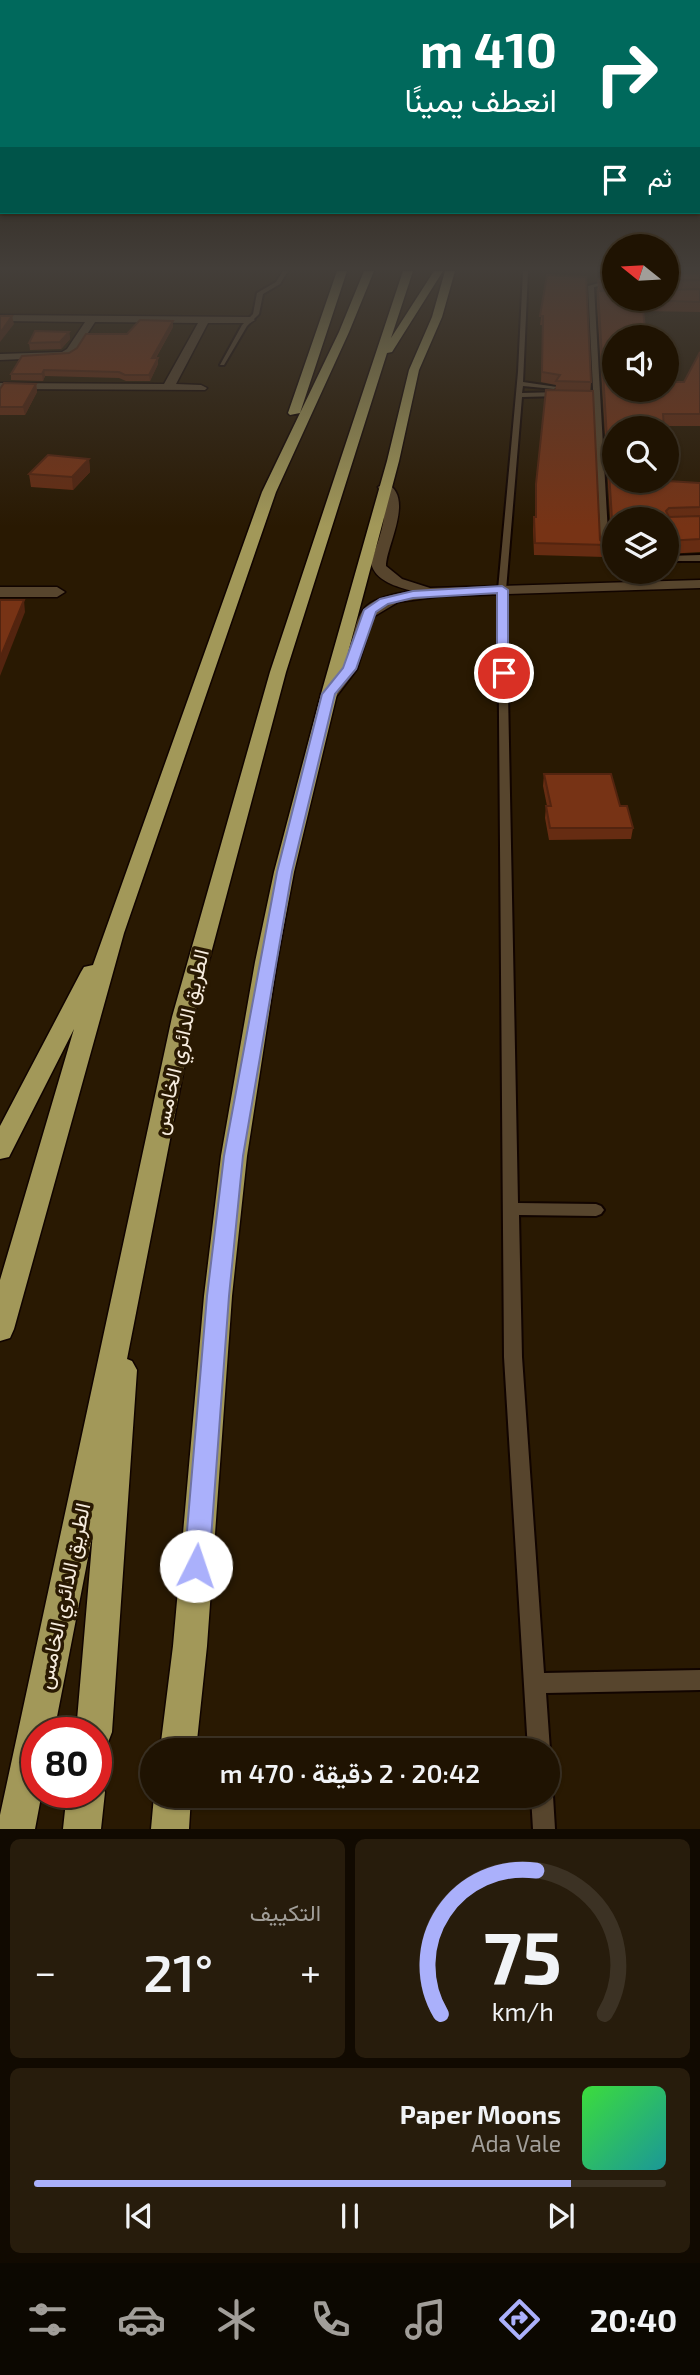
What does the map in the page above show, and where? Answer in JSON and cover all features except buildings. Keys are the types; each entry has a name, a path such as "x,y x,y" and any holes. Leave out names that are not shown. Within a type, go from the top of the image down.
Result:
{"highway":[{"path":"0,1329 113,933 269,492 314,356"},
{"path":"269,492 333,356"},
{"name":"الطريق الدائري الخامس","path":"16,1829 183,1017 270,699 382,356"},
{"path":"381,360 384,356"},
{"path":"179,1738 190,1646 218,1296 234,1156 285,872 329,694 414,370 420,356"},
{"path":"0,1150 113,933"},
{"path":"95,1717 128,1284"},
{"path":"82,1829 84,1808"},
{"path":"170,1829 172,1808"}],"street":[{"path":"0,357 21,356"},
{"path":"168,388 185,356"},
{"path":"0,386 201,388"},
{"path":"385,486 392,496 394,506 378,563 379,568 389,578 403,585 442,591"},
{"path":"329,694 349,669 370,610 394,598 442,591 700,584"},
{"path":"0,592 57,592"}],"lane":[{"path":"222,364 227,356"},
{"path":"521,356 502,590 513,1357 538,1738"},
{"path":"593,356 602,514"},
{"path":"520,389 566,387"},
{"path":"520,389 573,395"},
{"path":"679,559 700,558"},
{"path":"511,1209 596,1210"},
{"path":"534,1683 700,1680"},
{"path":"543,1808 544,1829"}],"route":[{"path":"196,1566 218,1296 234,1156 266,962 329,694 349,669 370,610 384,601 413,594 502,590 504,673"}]}
